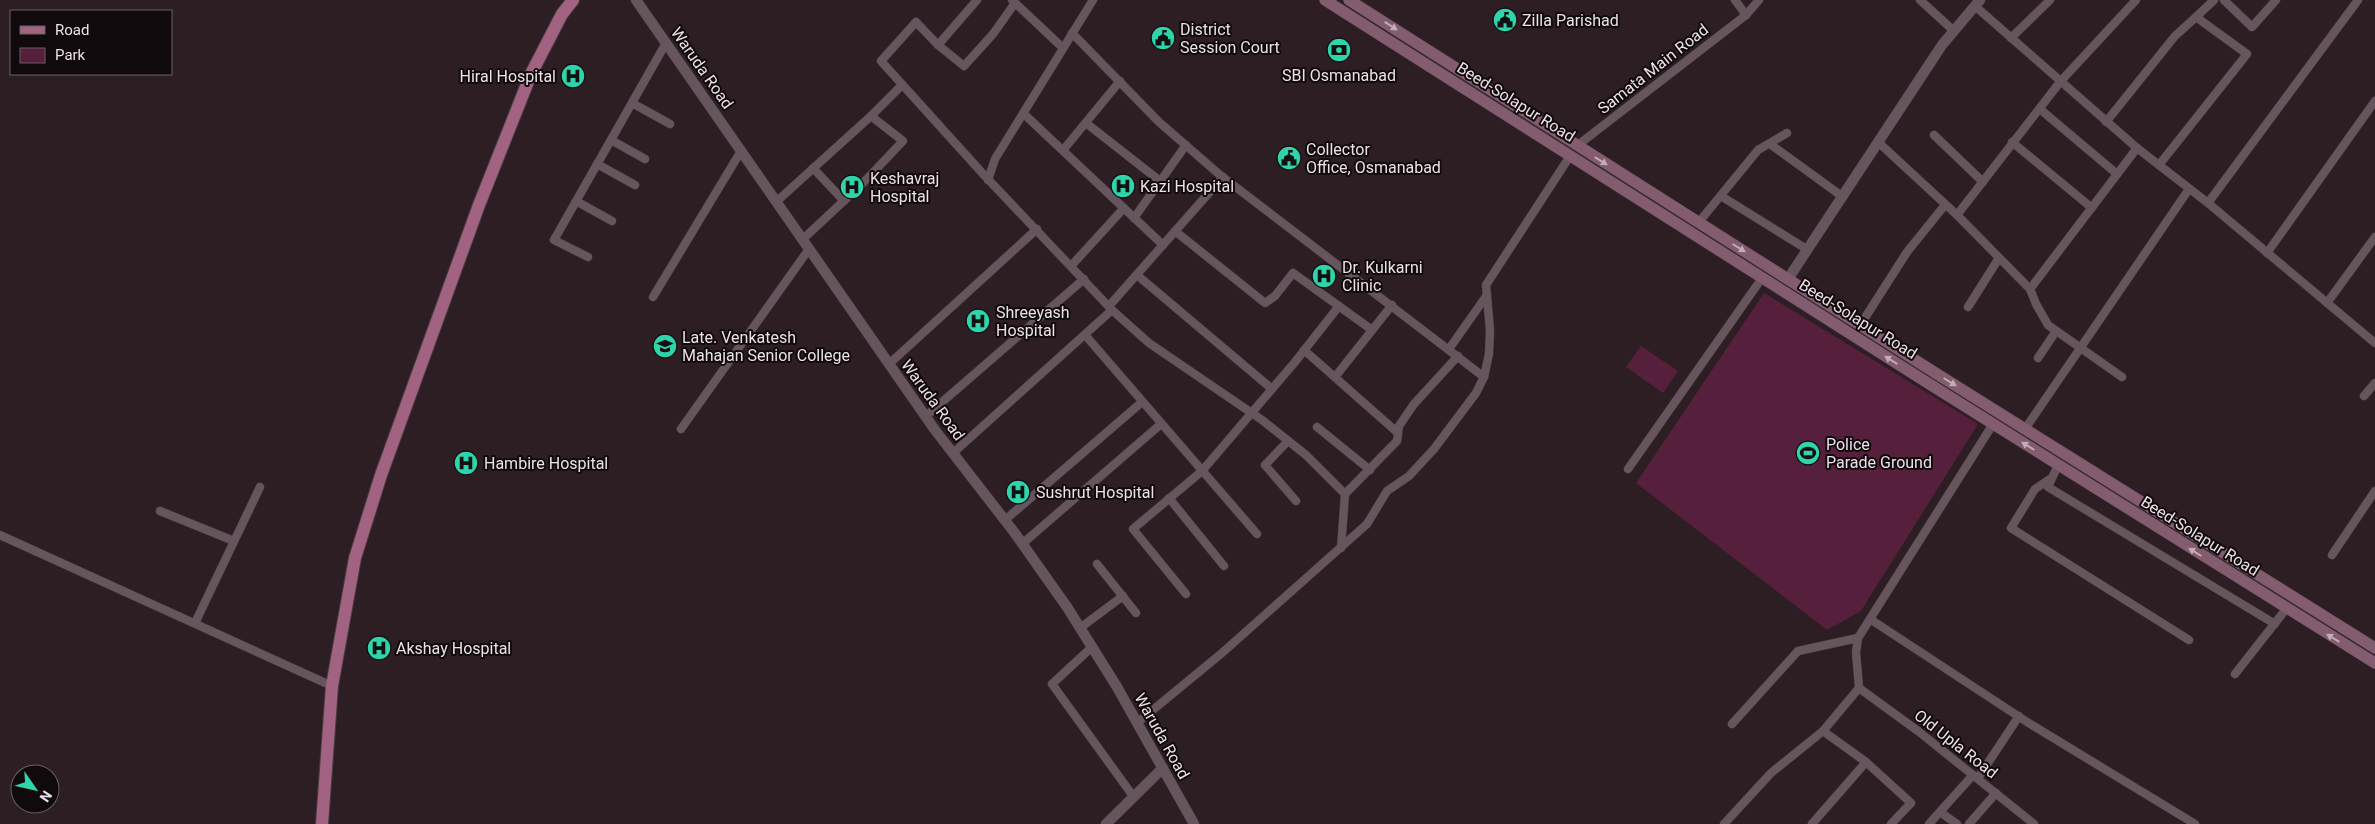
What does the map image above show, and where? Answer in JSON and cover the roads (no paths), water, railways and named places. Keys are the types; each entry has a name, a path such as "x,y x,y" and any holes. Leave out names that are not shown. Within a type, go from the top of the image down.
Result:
{"main road":[{"path":"322,824 332,686 355,558 381,474 479,205 530,74 562,14 573,0"},
{"name":"Beed-Solapur Road","path":"1325,0 1993,424 2375,663"},
{"name":"Beed-Solapur Road","path":"1350,0 2025,429 2375,648"}],"street":[{"name":"Waruda Road","path":"636,0 889,364 953,453 1005,520 1080,628 1137,723 1194,824"},
{"path":"938,45 977,0"},
{"path":"1736,0 1746,15"},
{"name":"Samata Main Road","path":"1578,146 1746,15 1759,0"},
{"path":"1920,0 1954,31"},
{"path":"2011,38 2050,0"},
{"path":"1957,215 2012,142 2041,110 2060,82 2136,0"},
{"path":"2106,122 2175,36 2214,0"},
{"path":"2224,0 2252,27 2276,0"},
{"path":"2208,203 2358,0"},
{"path":"1063,48 1014,1 993,34 964,66 938,45 916,22 881,61 988,180 1111,308 1149,343 1251,413 1306,455 1345,494"},
{"path":"988,180 996,159 1072,33 1088,2"},
{"path":"1788,279 1942,46 1977,3 2011,38 2136,148 2208,203 2375,344"},
{"path":"2159,166 2247,54 2196,16"},
{"path":"1072,33 1160,122 1223,178 1484,377"},
{"path":"588,257 554,240 666,43"},
{"path":"1064,149 1120,81"},
{"path":"776,202 902,85"},
{"path":"2267,253 2375,101"},
{"path":"632,103 670,124"},
{"path":"2041,110 2117,174"},
{"path":"1024,114 1064,149 1163,245"},
{"path":"802,239 844,201 903,141 870,116"},
{"path":"1086,123 1160,181"},
{"path":"1699,222 1758,150 1787,133"},
{"path":"1934,135 1983,182"},
{"path":"611,140 645,159"},
{"path":"1878,142 1957,215 2030,289 2048,325 2122,377"},
{"path":"2012,142 2092,208"},
{"path":"1770,144 1842,197"},
{"path":"1134,218 1186,145"},
{"path":"2030,289 2136,148"},
{"path":"653,297 741,151"},
{"path":"1137,723 1222,653 1341,548 1367,524 1387,491 1409,476 1434,449 1476,393 1484,377 1489,354 1490,330 1486,286 1570,156"},
{"path":"597,164 635,186"},
{"path":"813,168 844,201"},
{"path":"953,453 1086,336 1111,308 1136,275 1223,178"},
{"path":"2025,429 2189,189"},
{"path":"1721,196 1808,250"},
{"path":"576,201 612,221"},
{"path":"1861,324 1907,252 1945,205"},
{"path":"1071,266 1124,208"},
{"path":"889,364 1037,229"},
{"path":"1175,231 1264,303 1275,296 1293,273 1372,330"},
{"path":"2327,303 2375,237"},
{"path":"681,430 809,249"},
{"path":"1968,307 1999,258"},
{"path":"1136,275 1272,389"},
{"path":"1628,469 1762,278"},
{"path":"926,416 1084,279"},
{"path":"1449,349 1487,295"},
{"path":"1186,594 1133,529 1202,471 1272,389 1338,306"},
{"path":"1334,377 1392,306"},
{"path":"2038,358 2056,331"},
{"path":"1086,336 1257,534"},
{"path":"1304,350 1398,433"},
{"path":"1341,548 1345,494 1397,441 1399,426 1414,404 1458,356"},
{"path":"2364,396 2375,383"},
{"path":"1005,520 1142,402"},
{"path":"1022,544 1162,424"},
{"path":"1725,823 1771,773 1823,731 1859,688 1856,652 1858,638 1993,424"},
{"path":"1317,427 1370,470"},
{"path":"1288,441 1265,465 1296,501"},
{"path":"2058,465 2048,487 2275,624"},
{"path":"2050,479 2035,488 2011,528 2189,640"},
{"path":"195,623 260,487"},
{"path":"2332,555 2375,491"},
{"path":"1169,498 1224,566"},
{"path":"160,511 234,541"},
{"path":"0,535 332,686"},
{"path":"1096,564 1136,613"},
{"path":"1080,628 1122,596"},
{"path":"2235,674 2286,609"},
{"path":"1870,620 2018,716 2195,824"},
{"path":"1732,724 1798,651 1858,638"},
{"path":"1092,647 1052,684 1133,796"},
{"name":"Old Upla Road","path":"1859,688 1918,731 2034,824"},
{"path":"1929,824 1976,777 2018,716"},
{"path":"1823,731 1866,762 1911,803 1891,824"},
{"path":"1812,824 1866,762"},
{"path":"1106,824 1163,768"},
{"path":"1969,824 1996,793"},
{"path":"1940,812 1956,824"}],"place":[{"name":"Zilla Parishad","path":"1505,20"},
{"name":"District Session Court","path":"1163,38"},
{"name":"SBI Osmanabad","path":"1339,50"},
{"name":"Hiral Hospital","path":"573,76"},
{"name":"Collector Office, Osmanabad","path":"1289,158"},
{"name":"Kazi Hospital","path":"1123,186"},
{"name":"Keshavraj Hospital","path":"852,187"},
{"name":"Dr. Kulkarni Clinic","path":"1324,276"},
{"name":"Shreeyash Hospital","path":"978,321"},
{"name":"Late. Venkatesh Mahajan Senior College","path":"665,346"},
{"name":"Police Parade Ground","path":"1808,453"},
{"name":"Hambire Hospital","path":"466,463"},
{"name":"Sushrut Hospital","path":"1018,492"},
{"name":"Akshay Hospital","path":"379,648"}]}
